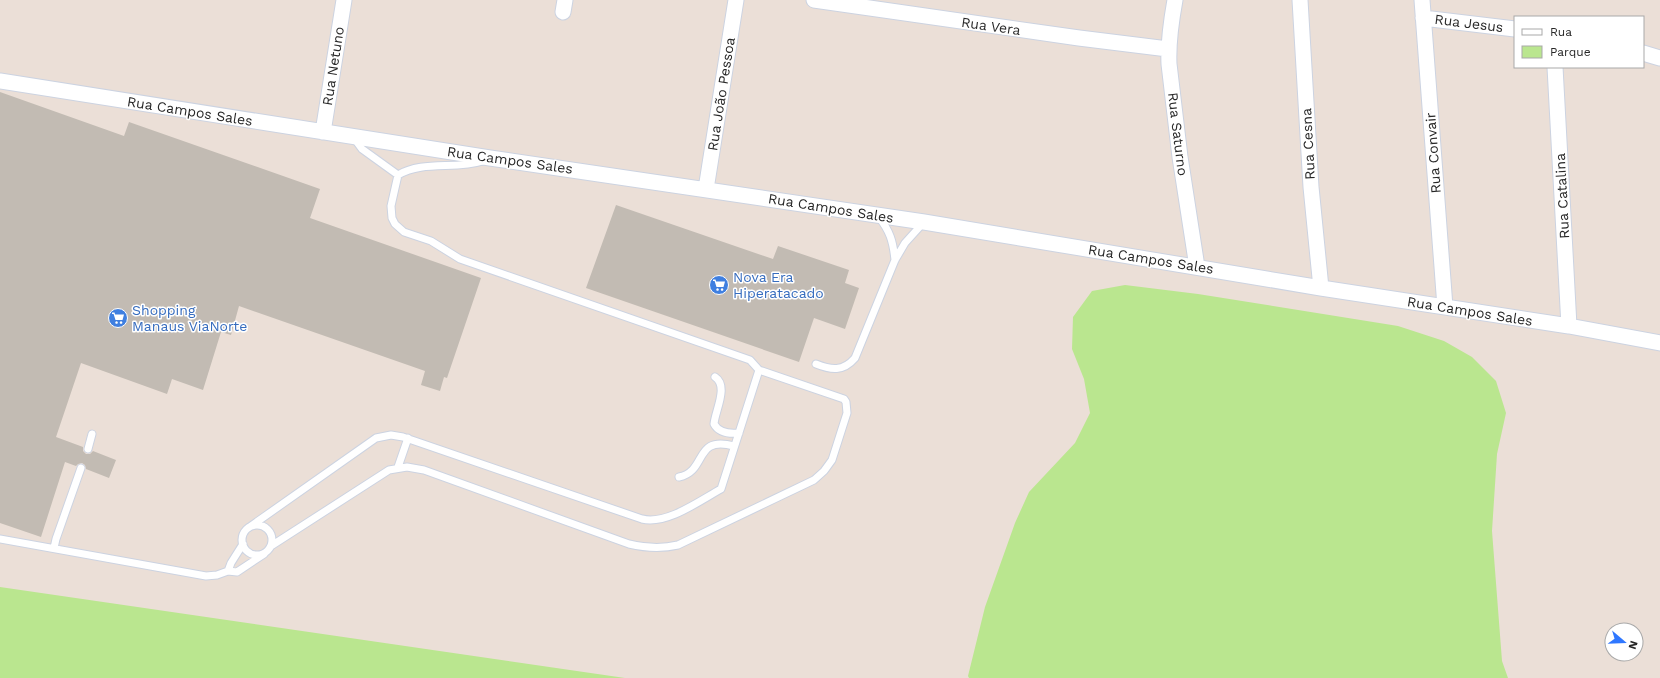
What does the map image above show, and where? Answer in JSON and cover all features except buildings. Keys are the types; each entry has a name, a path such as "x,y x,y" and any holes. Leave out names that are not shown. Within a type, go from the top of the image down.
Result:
{"street":[{"name":"Rua Netuno","path":"322,132 344,0"},
{"name":"Rua João Pessoa","path":"706,188 736,0"},
{"name":"Rua Vera","path":"814,0 1071,37 1168,49"},
{"name":"Rua Saturno","path":"1175,0 1170,25 1168,49 1180,157 1197,267"},
{"name":"Rua Cesna","path":"1300,0 1311,187 1321,288"},
{"name":"Rua Convair","path":"1422,0 1445,307"},
{"name":"Rua Jesus","path":"1423,18 1514,29"},
{"path":"1644,53 1660,58"},
{"name":"Rua Catalina","path":"1555,68 1569,326"},
{"name":"Rua Campos Sales","path":"0,81 490,158 706,188 877,214 1321,288 1569,326 1660,343"}],"lane":[{"path":"352,136 362,149 398,175"},
{"path":"398,175 415,167 468,164 490,158"},
{"path":"0,539 206,576 217,575 228,571 237,572 264,554 271,546 389,470 398,467 416,467 629,544 654,548 678,545 814,480 824,471 832,460 847,413 846,402 844,399 759,370 750,360 460,259 431,241 404,232 395,224 391,212 398,175"},
{"path":"877,214 887,227 895,260"},
{"path":"816,364 830,369 836,369 846,366 855,358 895,260 905,243 924,222"},
{"path":"228,571 242,544 243,534 251,526 376,438 391,435 408,438 642,519 654,521 668,518 721,489 759,370"},
{"path":"715,377 718,379 722,388 714,424 719,431 739,432"},
{"path":"88,449 92,434"},
{"path":"398,467 408,438"},
{"path":"679,477 685,476 690,472 705,451 714,444 734,446"},
{"path":"54,548 81,468"},
{"path":"251,526 261,525 270,531 272,536 271,546"},
{"path":"242,544 245,549 254,555 264,554"}],"green space":[{"path":"1125,285 1198,294 1398,326 1444,341 1472,357 1496,381 1506,413 1497,454 1492,531 1502,661 1508,678 969,678 968,676 985,607 1015,523 1029,492 1075,443 1090,413 1084,379 1072,349 1073,317 1092,291"},
{"path":"0,587 625,678 0,678"}],"place":[{"name":"Nova Era Hiperatacado","path":"719,285"},
{"name":"Shopping Manaus ViaNorte","path":"118,318"}]}
